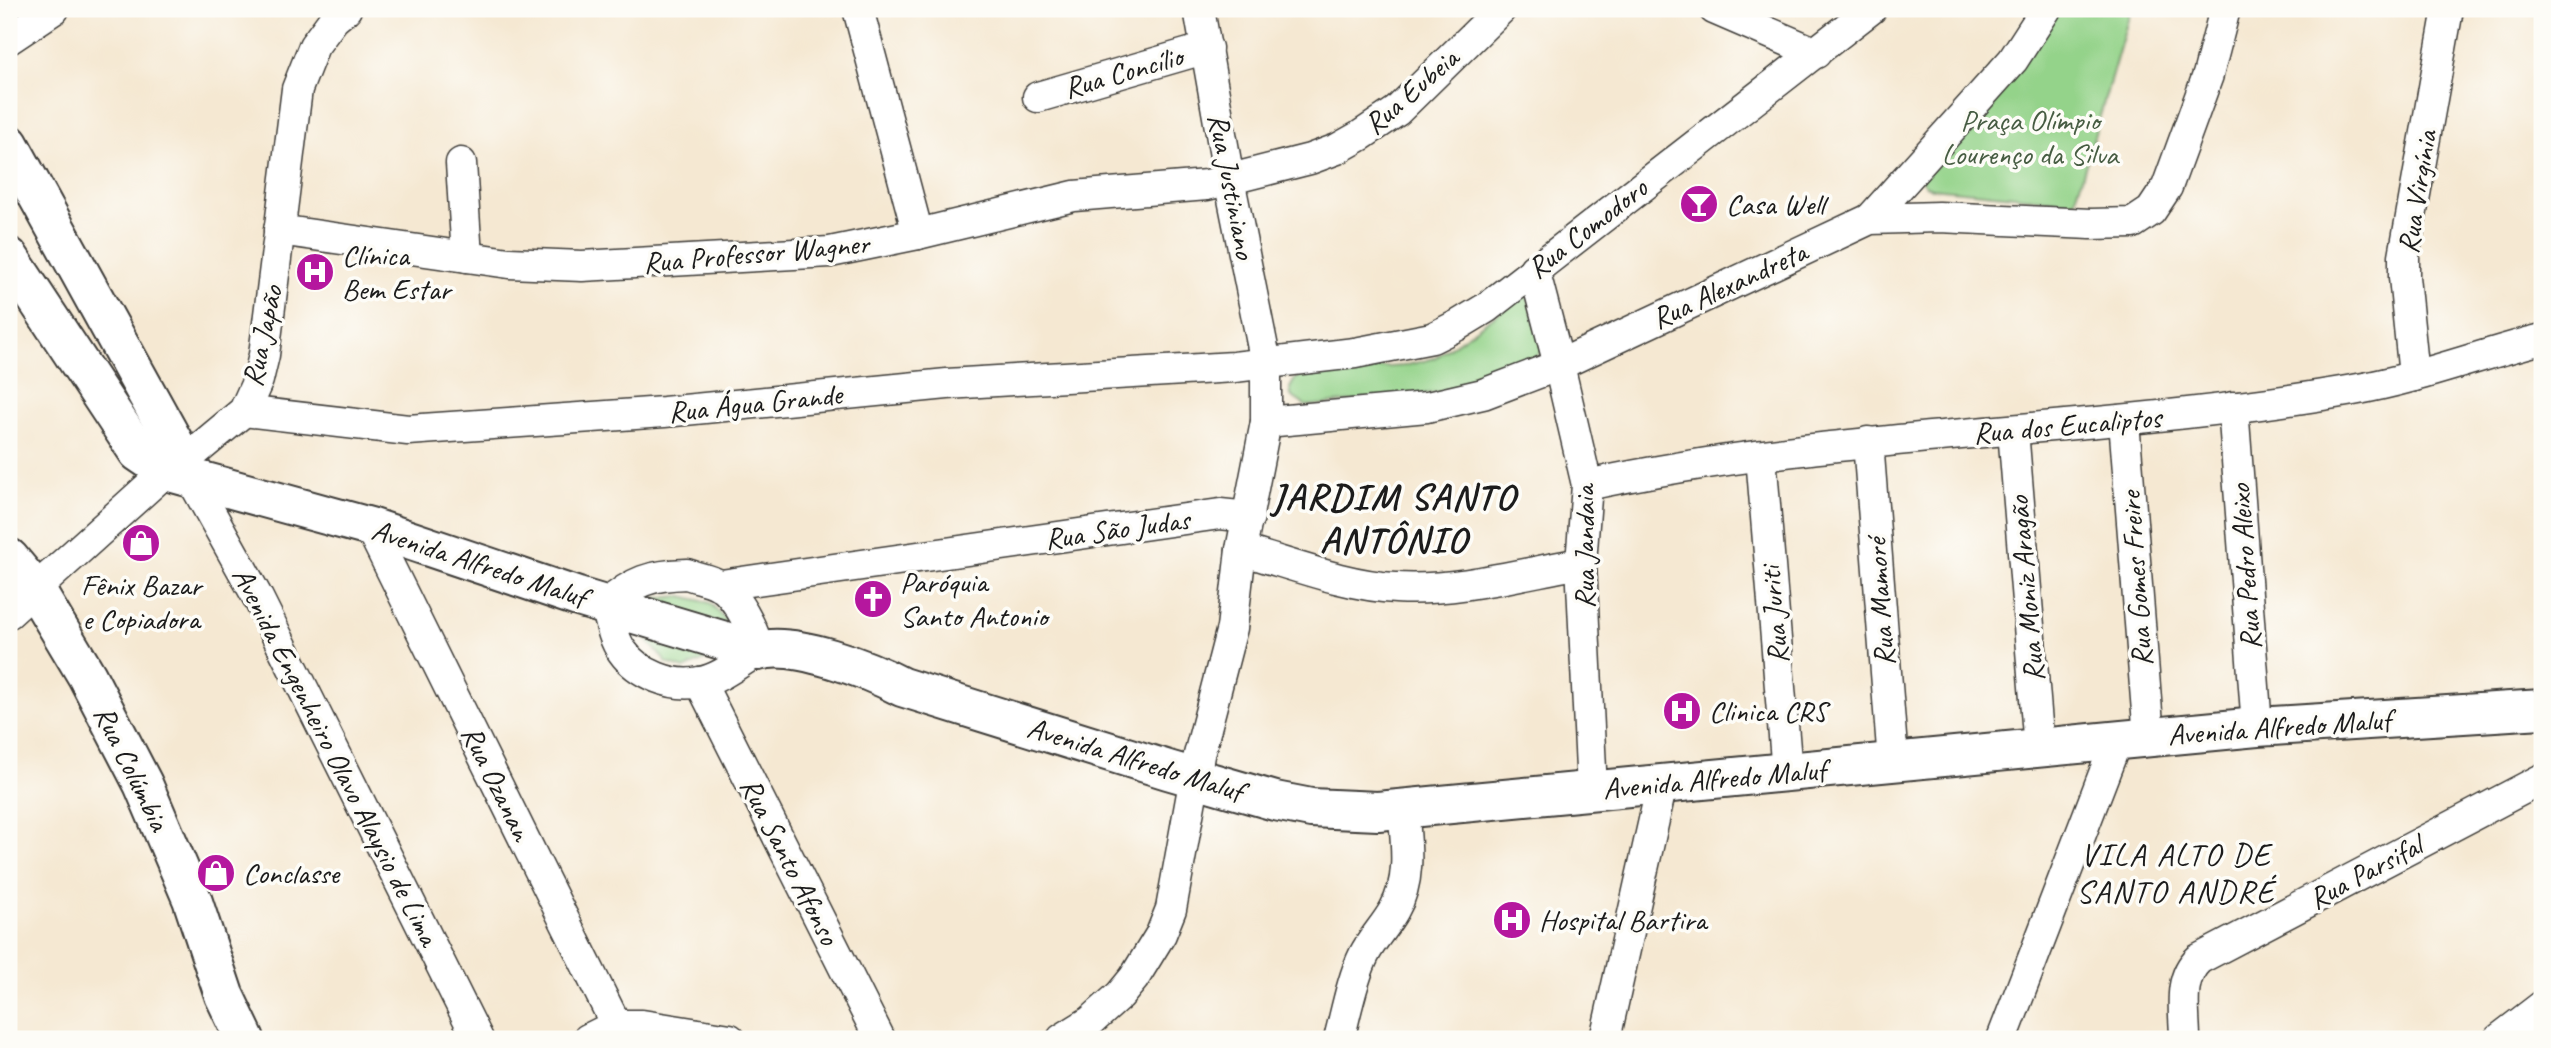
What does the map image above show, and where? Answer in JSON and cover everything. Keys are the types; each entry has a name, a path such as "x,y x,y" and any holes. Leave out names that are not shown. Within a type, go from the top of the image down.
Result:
{"main road":[{"name":"Avenida Engenheiro Olavo Alaysio de Lima","path":"13,163 180,469"},
{"name":"Avenida Engenheiro Olavo Alaysio de Lima","path":"9,257 138,452 180,469"},
{"name":"Avenida Alfredo Maluf","path":"180,469 370,527 606,605 762,650 872,686 902,687 1195,778 1298,806 1378,810 2257,727 2542,709"},
{"name":"Rua Colúmbia","path":"9,558 22,601 87,676 143,784 192,899 224,995 245,1039"},
{"name":"Rua Colúmbia","path":"224,995 230,1039"}],"street":[{"path":"9,39 54,9"},
{"name":"Rua Japão","path":"22,601 180,469 244,411 258,380 264,355 297,89 314,46 334,19 346,9"},
{"path":"858,9 918,234"},
{"name":"Rua Justiniano","path":"1199,9 1228,179 1266,363 1266,422 1249,517"},
{"name":"Rua Eubeia","path":"1228,179 1310,159 1337,149 1360,136 1397,111 1501,9"},
{"path":"1714,9 1816,52"},
{"name":"Rua Comodoro","path":"1266,363 1355,353 1432,338 1458,326 1486,308 1871,9"},
{"path":"1870,219 2012,60 2046,9"},
{"name":"Rua Alexandreta","path":"1266,422 1397,411 1455,402 1483,394 1559,365 1870,219 1939,217 2091,225 2133,223 2151,211 2167,187 2208,75 2225,9"},
{"name":"Rua Virgínia","path":"2414,376 2404,256 2448,9"},
{"name":"Rua Concílio","path":"1038,97 1207,48"},
{"path":"461,163 467,257"},
{"name":"Rua Professor Wagner","path":"279,230 528,265 582,266 830,252 1074,197 1207,185 1228,179"},
{"name":"Rua Jandaia","path":"1534,269 1587,485 1581,563 1592,790"},
{"name":"Rua dos Eucaliptos","path":"1587,485 1761,456 1868,442 2124,421 2356,390 2542,339"},
{"name":"Rua Água Grande","path":"244,411 408,429 664,412 947,384 1266,363"},
{"name":"Rua Pedro Aleixo","path":"2233,407 2257,727"},
{"name":"Rua Gomes Freire","path":"2124,421 2133,739"},
{"name":"Rua Moniz Aragão","path":"2014,430 2039,748"},
{"name":"Rua Mamoré","path":"1868,442 1893,762"},
{"name":"Rua Juriti","path":"1761,456 1787,773"},
{"name":"Avenida Engenheiro Olavo Alaysio de Lima","path":"180,469 258,598 478,1039"},
{"name":"Rua São Judas","path":"721,585 1220,514 1249,517"},
{"path":"1062,1039 1080,1030 1108,1008 1134,978 1161,934 1171,909 1195,778 1233,628 1241,550 1249,517"},
{"name":"Rua Ozanan","path":"370,527 619,1032"},
{"path":"1241,550 1365,584 1397,589 1446,586 1581,563"},
{"path":"687,574 721,585 743,612 762,650 700,682 680,682 662,678 637,667 621,650 606,605 623,590 649,577 687,574"},
{"name":"Rua Santo Afonso","path":"700,682 880,1039"},
{"path":"2002,1039 2133,739"},
{"name":"Rua Parsifal","path":"2185,1039 2184,988 2190,967 2210,952 2542,779"},
{"path":"1605,1039 1662,784"},
{"path":"1339,1039 1362,959 1371,941 1395,909 1403,891 1407,850 1403,808"},
{"path":"2499,1039 2542,1006"},
{"path":"588,1039 642,1025 730,1039"}],"green space":[{"name":"Praça Olímpio Lourenço da Silva","path":"2053,9 2131,9 2075,202 1931,188 1925,185 1921,180"},
{"path":"1527,293 1542,350 1535,359 1452,391 1306,406 1291,396 1290,388 1295,379 1310,372 1404,366 1435,358"},
{"path":"682,596 710,603 733,628 646,599"},
{"path":"645,638 707,659 684,669 667,663"}],"place":[{"name":"Casa Well","path":"1699,204"},
{"name":"Clínica Bem Estar","path":"315,272"},
{"name":"Fênix Bazar e Copiadora","path":"141,543"},
{"name":"Paróquia Santo Antonio","path":"873,599"},
{"name":"Clinica CRS","path":"1682,711"},
{"name":"Conclasse","path":"216,873"},
{"name":"Hospital Bartira","path":"1512,920"}],"district":[{"name":"JARDIM SANTO ANTÔNIO","path":"1394,518"},
{"name":"VILA ALTO DE SANTO ANDRÉ","path":"2176,872"}]}
